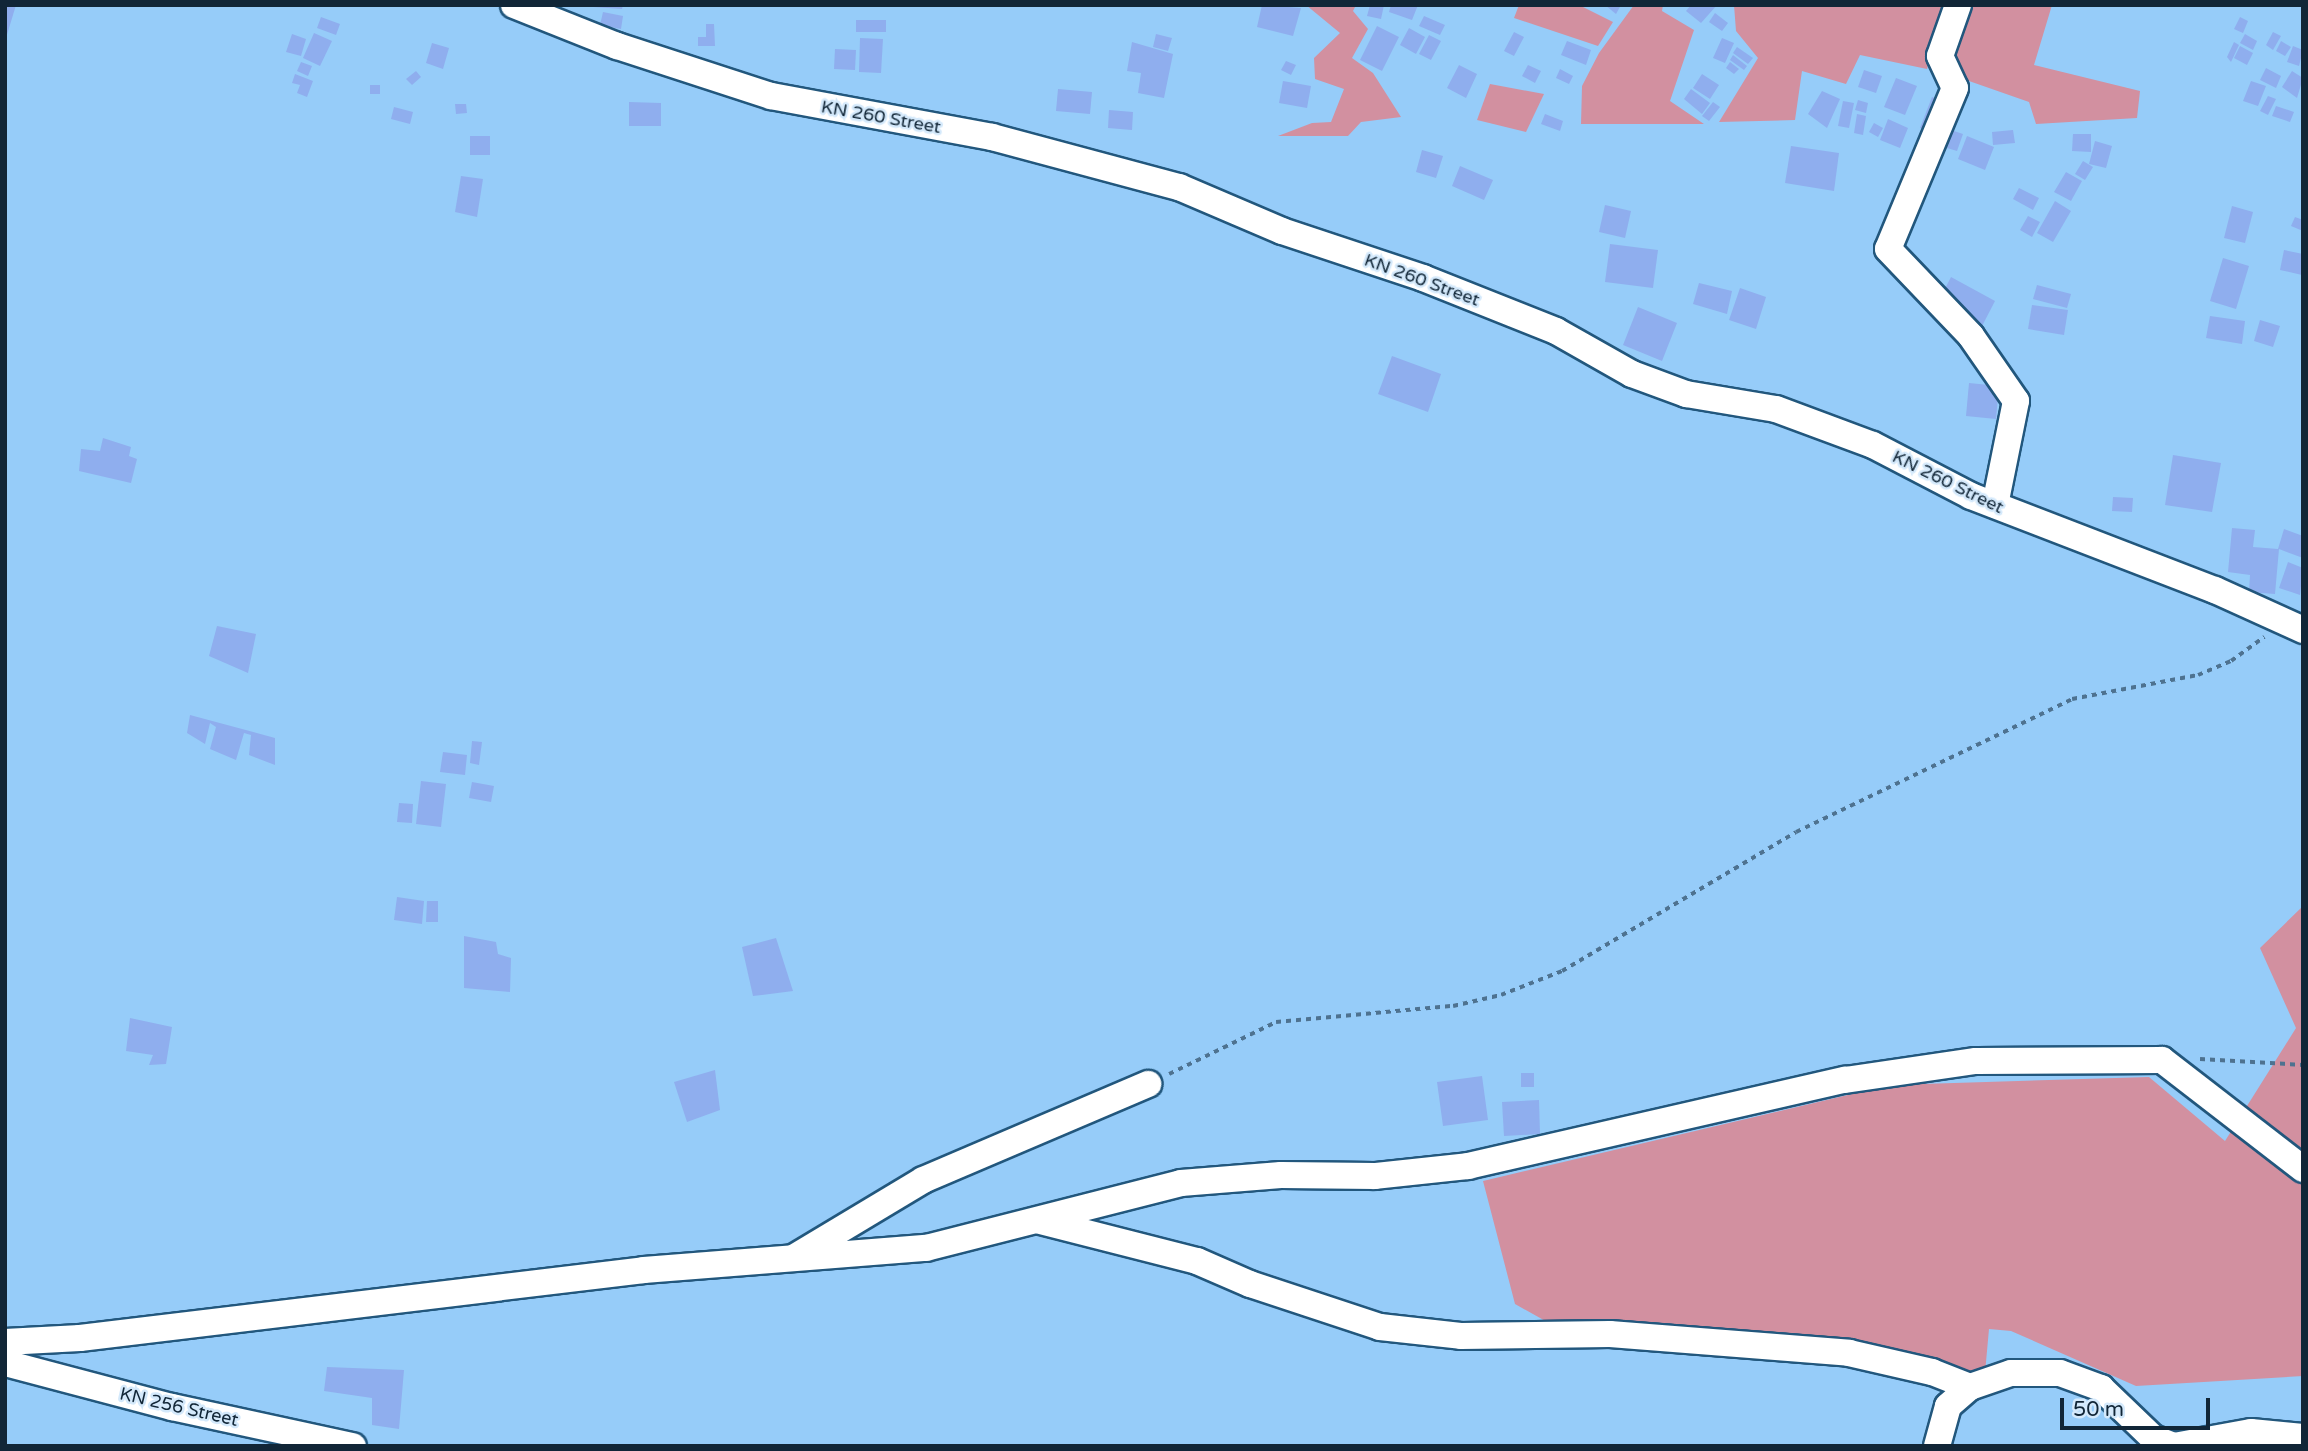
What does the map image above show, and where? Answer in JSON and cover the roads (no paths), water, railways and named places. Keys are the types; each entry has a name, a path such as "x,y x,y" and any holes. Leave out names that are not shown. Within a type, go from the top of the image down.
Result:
{"street":[{"name":"KN 260 Street","path":"514,5 617,46 771,96 992,137 1179,187 1282,231 1423,278 1556,331 1653,382 1686,394 1776,409 1873,445 1995,505 2215,590 2293,627"},
{"path":"1958,5 1940,57 1955,88 1888,249 1971,336 2015,401 1995,505"},
{"path":"5,1342 80,1338 644,1270 788,1261 926,1248 1181,1183 1281,1175 1375,1176 1468,1166 1917,1066 1976,1061 2162,1060 2303,1169"},
{"path":"788,1261 923,1180 1148,1084"},
{"path":"1039,1221 1197,1261 1250,1284 1380,1327 1461,1336 1610,1334 1849,1353 1932,1372 1970,1387"},
{"name":"KN 256 Street","path":"5,1363 172,1407 353,1446"},
{"path":"1937,1446 1948,1406 1970,1387 2011,1373 2060,1373 2101,1388 2153,1438 2174,1446 2251,1432 2303,1437"}]}
